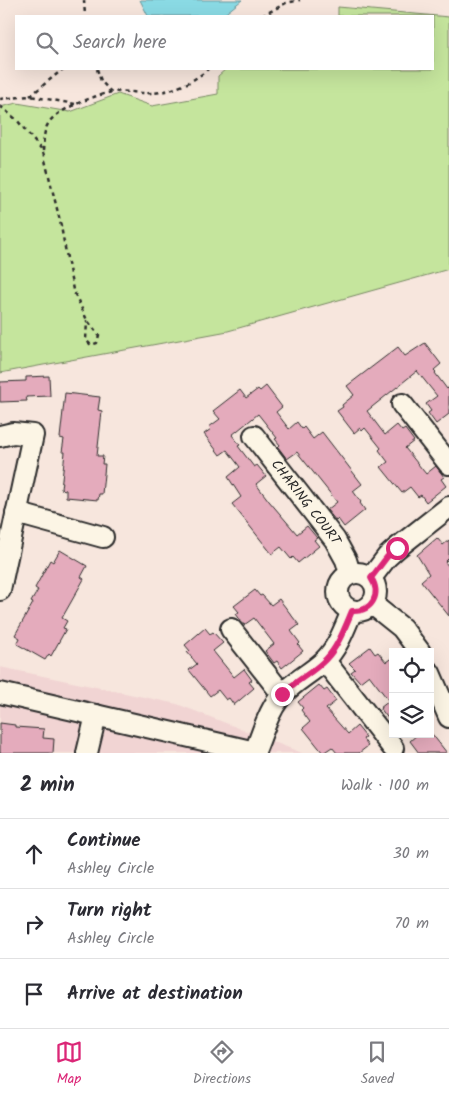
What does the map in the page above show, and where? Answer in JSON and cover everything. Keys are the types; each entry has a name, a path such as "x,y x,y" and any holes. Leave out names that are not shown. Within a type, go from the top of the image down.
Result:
{"street":[{"path":"402,404 449,464"},
{"path":"0,436 13,433 33,435 0,590"},
{"name":"CHARING COURT","path":"254,436 335,540 346,560 350,573"},
{"path":"16,513 103,537"},
{"path":"371,578 387,557 446,515"},
{"path":"358,572 371,578 376,590 376,598 372,604 360,611 352,611 340,603 338,596 340,582 344,576 358,572"},
{"path":"372,604 402,628 417,648"},
{"path":"0,693 254,753 270,714 282,694 325,661 332,652 352,611"},
{"path":"231,629 282,694"},
{"path":"325,661 394,748"},
{"path":"434,682 449,718"},
{"path":"87,753 96,715"}],"path":[{"path":"84,0 84,15"},
{"path":"264,15 286,3 300,0"},
{"path":"30,96 62,70"},
{"path":"97,70 101,81 111,92"},
{"path":"87,320 86,340 91,345 97,343 99,335 87,320 74,290 60,220 43,152 44,133 50,121 76,104 111,92 152,93 176,88 207,70"},
{"path":"0,99 30,96 76,104"},
{"path":"0,106 17,120 43,152"}],"shaded area":[{"path":"0,667 177,704 302,753 0,753"}],"green space":[{"path":"338,7 427,15 338,15"},
{"path":"434,16 449,17 449,269 228,331 0,373 0,107 17,103 70,112 118,94 152,106 218,94 218,76 225,70 434,70"}],"water":[{"path":"140,0 242,0 223,15 148,15"}],"building":[{"path":"425,343 441,364 434,370 435,373 447,389 449,387 449,414 436,424 428,413 431,411 426,404 437,396 417,371 367,411 385,435 397,425 402,431 405,429 414,441 405,448 426,474 436,466 444,477 441,479 446,486 426,502 421,495 418,497 410,487 402,493 381,467 388,462 379,450 381,448 365,428 362,431 360,428 354,433 337,411 354,395 347,386 398,347 405,356"},
{"path":"49,376 50,396 26,397 27,401 0,402 0,382 26,381 26,377"},
{"path":"266,386 282,407 276,412 289,429 297,422 302,429 304,427 313,439 322,432 362,484 353,491 365,510 344,527 327,510 337,502 297,452 287,459 278,447 280,445 275,439 277,438 258,414 232,435 254,467 257,465 266,476 256,484 269,501 297,534 307,526 317,538 314,540 319,546 298,563 293,557 291,559 281,547 272,554 232,504 241,497 228,477 240,467 227,450 220,455 204,434 211,429 209,427 220,419 213,411 240,390 246,398 258,389 260,391"},
{"path":"65,393 100,397 98,410 102,411 97,456 103,456 102,464 105,464 102,494 99,494 98,500 66,497 66,490 61,489 65,452 62,452 64,439 60,438"},
{"path":"437,538 443,545 449,540 449,558 445,562 449,567 449,616 421,581 429,574 417,555"},
{"path":"60,550 87,566 81,577 84,579 62,618 67,621 63,628 66,629 51,656 49,654 45,660 17,644 20,638 15,635 33,603 31,602 38,590 35,588 50,560 53,562"},
{"path":"255,590 271,605 279,599 299,625 291,631 300,643 298,645 303,651 282,668 277,661 274,663 265,651 274,644 254,618 244,625 236,614 239,612 234,606"},
{"path":"205,628 210,634 213,632 223,643 213,651 234,677 244,669 252,680 249,682 254,688 234,705 229,698 226,700 218,690 210,696 189,670 197,664 187,652 190,651 185,645"},
{"path":"370,647 375,654 378,652 386,662 389,660 389,701 369,675 360,682 351,672 355,669 349,663"},
{"path":"319,685 324,691 327,689 336,701 326,709 348,734 357,726 366,737 363,739 368,746 359,753 337,753 332,747 323,753 303,728 310,722 301,710 303,708 298,702"},
{"path":"389,701 389,720 380,708"},
{"path":"0,723 15,725 15,727 44,729 43,738 54,739 53,753 0,753"},
{"path":"434,737 447,753 419,753 410,741 413,738"}],"route":[{"path":"282,694 325,661 332,652 352,611 366,609 372,604 376,598 376,590 371,578 387,557 397,548"}]}
